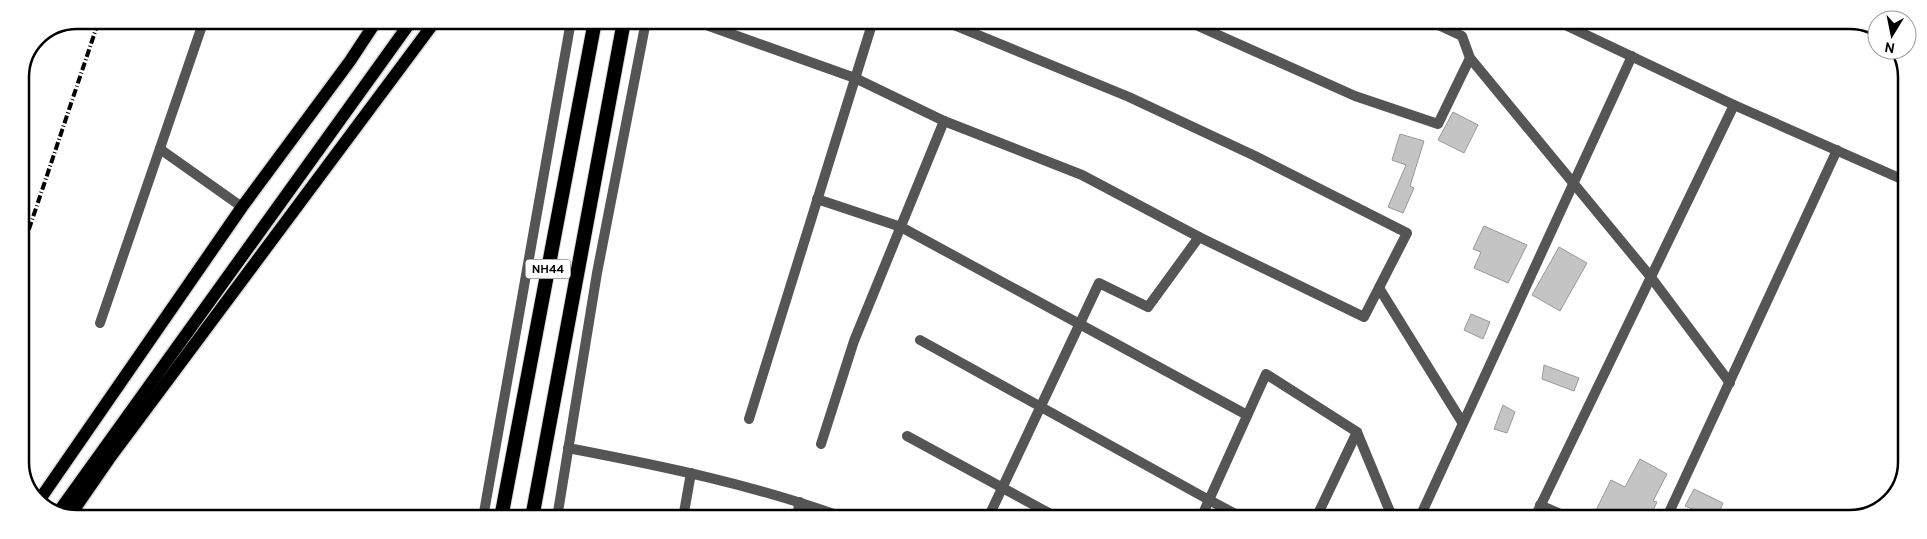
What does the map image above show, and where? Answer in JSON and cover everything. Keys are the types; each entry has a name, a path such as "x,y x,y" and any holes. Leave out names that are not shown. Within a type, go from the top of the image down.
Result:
{"highway":[{"name":"NH44","path":"503,510 593,29"},
{"name":"NH44","path":"533,510 623,29"}],"main road":[{"path":"42,495 242,206 350,61 371,29"},
{"path":"62,508 406,29"},
{"path":"74,510 109,459 429,29"}],"street":[{"path":"100,323 201,29"},
{"path":"484,510 569,29"},
{"path":"558,510 598,273 644,29"},
{"path":"717,29 855,78 944,121 1082,175 1199,237 1364,318 1407,233 1255,156 1129,96 964,29"},
{"path":"749,419 870,29"},
{"path":"1205,29 1355,96 1438,124 1470,58"},
{"path":"1447,29 1462,36 1470,58 1650,276 1730,383"},
{"path":"1574,29 1734,105 1898,177"},
{"path":"1423,510 1632,56"},
{"path":"1538,510 1734,105"},
{"path":"821,444 854,341 944,121"},
{"path":"160,149 242,206"},
{"path":"1670,510 1836,150"},
{"path":"817,199 901,227 1247,415"},
{"path":"992,510 1078,323 1099,283 1148,307 1199,237"},
{"path":"1378,288 1462,422"},
{"path":"920,340 1040,408 1228,510"},
{"path":"1205,510 1266,374 1357,432 1390,510"},
{"path":"1320,510 1357,432"},
{"path":"907,436 1044,510"},
{"path":"568,448 691,473 800,502 822,510"},
{"path":"684,510 691,473"},
{"path":"798,510 800,502"},
{"path":"1540,505 1551,510"}],"building":[{"path":"1453,112 1478,125 1464,153 1438,140"},
{"path":"1400,134 1424,141 1410,186 1414,188 1403,213 1388,207 1406,165 1392,160"},
{"path":"1484,226 1527,245 1508,283 1474,268 1481,252 1473,249"},
{"path":"1559,247 1587,263 1560,311 1532,295"},
{"path":"1471,314 1490,322 1483,339 1464,330"},
{"path":"1544,365 1579,378 1574,391 1542,379"},
{"path":"1503,405 1515,412 1507,433 1494,429"},
{"path":"1640,459 1667,474 1653,501 1657,502 1653,510 1596,510 1611,480 1625,487"},
{"path":"1694,489 1723,503 1720,510 1695,510 1685,506"}],"railway":[{"path":"29,229 96,29"}]}
